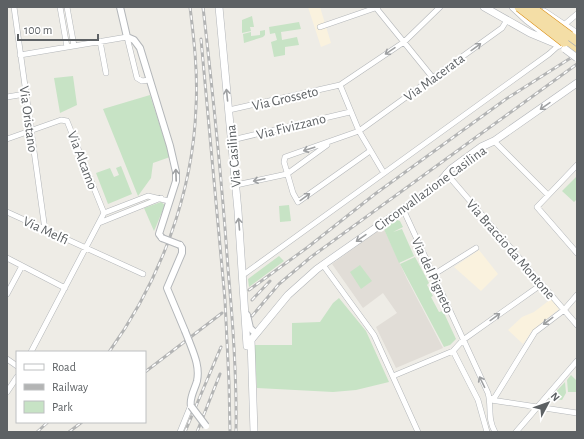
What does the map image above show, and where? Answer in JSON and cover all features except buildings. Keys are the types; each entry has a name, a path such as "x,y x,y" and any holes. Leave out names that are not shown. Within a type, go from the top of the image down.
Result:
{"highway":[{"path":"519,7 577,52"},
{"path":"531,7 577,41"}],"main road":[{"name":"Via Casilina","path":"219,7 243,274 250,432"},
{"path":"484,7 530,33 562,47"},
{"path":"513,7 577,58"},
{"path":"538,7 565,28 577,34"},
{"path":"530,33 540,30 565,28"},
{"name":"Circonvallazione Casilina","path":"255,333 291,292 323,265 403,210 438,184 446,173 482,147 494,141 577,83"},
{"path":"254,432 251,341 255,333"}],"street":[{"name":"Via Oristano","path":"14,7 30,131 45,230"},
{"path":"60,7 70,46"},
{"path":"69,7 70,46"},
{"path":"120,7 137,78 141,81 149,80"},
{"path":"382,170 358,131 340,85 404,42 440,7"},
{"path":"320,27 378,8 434,78"},
{"path":"243,274 542,59 562,47 558,36 577,14"},
{"name":"Via Macerata","path":"329,143 358,131 502,28 507,20"},
{"path":"20,55 127,37 134,39 138,44 169,142 176,172 176,181 159,234 162,238 180,245 182,248 182,253 167,288 196,359 197,372 191,406 180,432"},
{"path":"100,41 106,73"},
{"name":"Via Grosseto","path":"229,110 340,85"},
{"path":"7,97 25,94"},
{"name":"Via Fivizzano","path":"232,140 350,112"},
{"name":"Via Alcamo","path":"30,131 61,120 68,121 104,213"},
{"path":"7,139 30,131"},
{"path":"494,141 548,195"},
{"path":"329,143 285,157 284,162 287,174 293,193 298,202 370,151"},
{"path":"236,185 287,174 312,158 329,143"},
{"path":"577,165 537,208 577,253"},
{"name":"Via Braccio da Montone","path":"446,173 577,325"},
{"path":"32,351 104,213 148,196 162,198 169,201"},
{"path":"99,223 162,198"},
{"name":"Via del Pigneto","path":"403,210 490,400 489,416 495,432"},
{"name":"Via Melfi","path":"7,212 143,274"},
{"path":"433,275 476,248"},
{"path":"7,258 65,288"},
{"path":"323,265 370,328 418,432"},
{"path":"7,294 22,266"},
{"path":"393,376 453,351 463,340 542,284"},
{"path":"490,400 494,398 535,332 564,310 577,295"},
{"name":"Via Casilina","path":"245,305 250,327 255,333"},
{"path":"453,351 478,400 486,432"},
{"path":"7,359 16,365"},
{"path":"516,432 577,361"},
{"path":"7,392 16,378"},
{"path":"490,400 577,413"},
{"path":"191,406 207,429"}],"shaded area":[{"path":"308,7 320,7 331,43 321,47"},
{"path":"383,227 407,279 443,348 396,368 376,327 397,313 383,293 363,308 332,264"},
{"path":"479,250 498,274 481,291 454,267"},
{"path":"551,299 559,309 532,331 523,344 508,330 522,317 534,312"}],"green space":[{"path":"252,16 254,27 250,27 251,31 242,33 242,20"},
{"path":"299,22 301,29 281,32 282,40 297,37 299,45 285,47 285,55 274,57 271,42 277,40 275,33 270,34 269,27"},
{"path":"265,30 265,35 263,37 244,43 243,34 251,32 251,36 260,35 260,31"},
{"path":"73,76 77,105 60,113 54,78"},
{"path":"150,95 170,157 153,163 151,178 138,196 103,109"},
{"path":"121,166 132,194 108,204 96,173 110,168 114,177 119,175 116,168"},
{"path":"577,176 577,199 574,202 562,191"},
{"path":"161,202 165,205 154,231 144,208"},
{"path":"289,205 291,221 280,222 279,206"},
{"path":"397,220 400,221 403,227 393,232 402,229 414,256 399,263 383,227"},
{"path":"279,256 284,261 249,287 248,279"},
{"path":"415,257 429,283 427,285 433,296 431,297 439,312 443,311 456,339 450,345 444,347 400,264"},
{"path":"360,265 372,281 361,289 350,272"},
{"path":"339,298 366,331 389,382 356,390 333,392 257,388 254,345 292,345 292,323 320,322 333,303"},
{"path":"571,375 577,381 577,392 568,392 567,380"},
{"path":"565,382 566,393 562,400 549,399"}],"tram line":[{"path":"523,7 577,47"}],"railway":[{"path":"110,351 144,296 158,266 181,204 193,140 196,107 195,57 190,7"},
{"path":"203,7 214,105 232,310 236,432"},
{"path":"201,39 225,300 230,432"},
{"path":"249,290 308,247 375,194 506,99 577,54"},
{"path":"252,316 279,284 311,257 577,64"},
{"path":"252,300 270,281"},
{"path":"146,371 222,313"},
{"path":"185,432 221,347"},
{"path":"197,432 220,374"},
{"path":"37,432 47,423"},
{"path":"69,432 81,423"}]}
